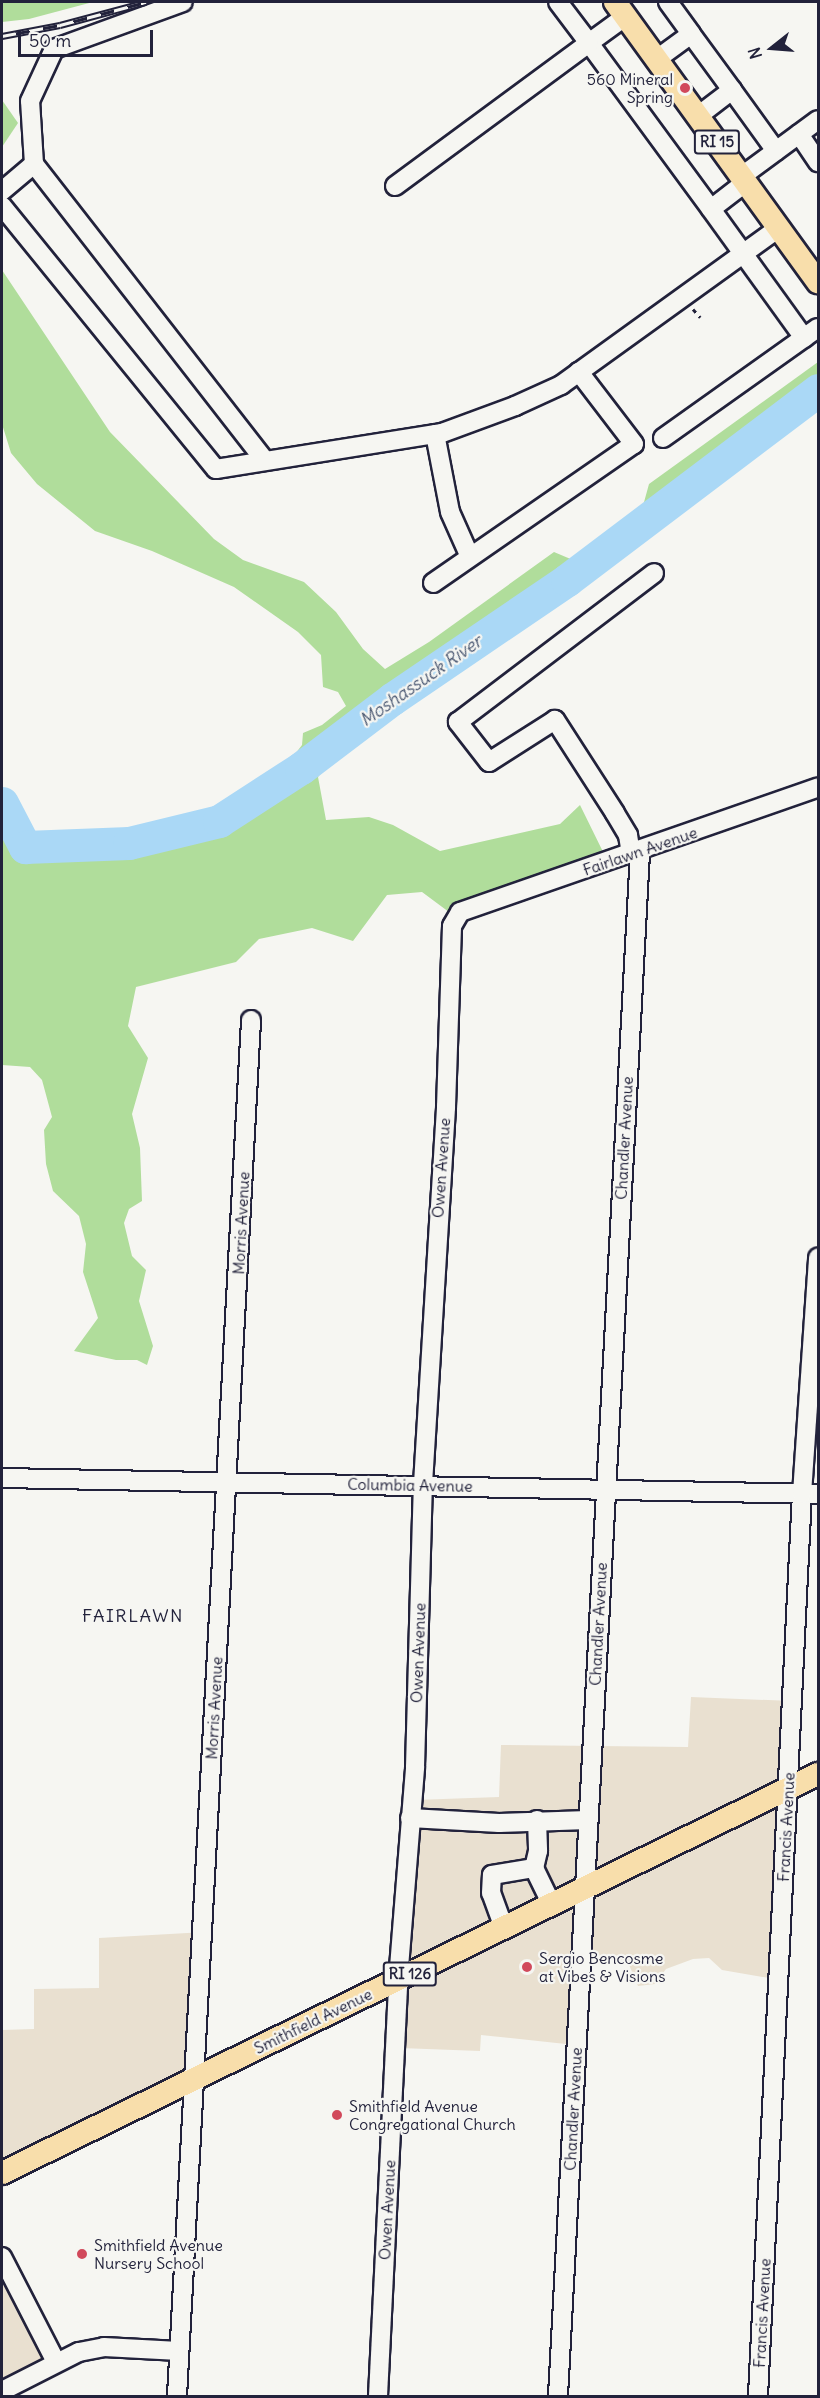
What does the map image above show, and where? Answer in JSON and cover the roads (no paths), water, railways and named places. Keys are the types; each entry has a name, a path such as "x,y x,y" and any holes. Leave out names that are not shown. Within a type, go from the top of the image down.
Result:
{"main road":[{"name":"RI 15","path":"620,9 779,228 815,270"},
{"name":"Smithfield Avenue","path":"2,2173 819,1774"}],"street":[{"path":"183,2 54,50 30,101 34,164 264,459"},
{"path":"558,2 745,253 811,333 663,438"},
{"path":"668,2 776,151"},
{"path":"395,186 589,43 620,9"},
{"path":"657,59 691,34"},
{"path":"698,116 732,90"},
{"path":"711,208 776,151 819,120"},
{"path":"799,135 819,162"},
{"path":"2,191 34,164"},
{"path":"2,206 216,469 264,459 435,434 515,406 579,372 779,228"},
{"path":"433,583 634,444 579,372"},
{"path":"435,434 450,512 470,557"},
{"path":"635,852 615,813 555,720 489,762 458,722 654,573"},
{"name":"Fairlawn Avenue","path":"460,912 819,787"},
{"name":"Chandler Avenue","path":"558,2397 635,852"},
{"name":"Owen Avenue","path":"378,2397 398,1980 410,1818 423,1484 446,1107 452,926 460,912"},
{"name":"Morris Avenue","path":"177,2397 192,2079 251,1020"},
{"name":"Francis Avenue","path":"758,2397 788,1790 810,1494 819,1258"},
{"name":"Columbia Avenue","path":"2,1478 423,1484 810,1494"},
{"path":"410,1818 499,1823 588,1820"},
{"path":"537,1820 538,1851 534,1868 552,1905"},
{"path":"504,1928 491,1893 492,1875 534,1868"},
{"path":"2,2258 56,2362"},
{"path":"2,2391 79,2352 104,2347 179,2351"}],"waterway":[{"name":"Moshassuck River","path":"2,803 25,847 129,843 219,821 301,768 392,699 567,580 818,390"}],"railway":[{"path":"2,36 60,25 146,2"}],"place":[{"name":"560 Mineral Spring","path":"685,88"},
{"name":"Sergio Bencosme at Vibes & Visions","path":"527,1967"},
{"name":"Smithfield Avenue Congregational Church","path":"337,2115"},
{"name":"Smithfield Avenue Nursery School","path":"82,2254"}],"district":[{"name":"FAIRLAWN","path":"133,1616"}]}
